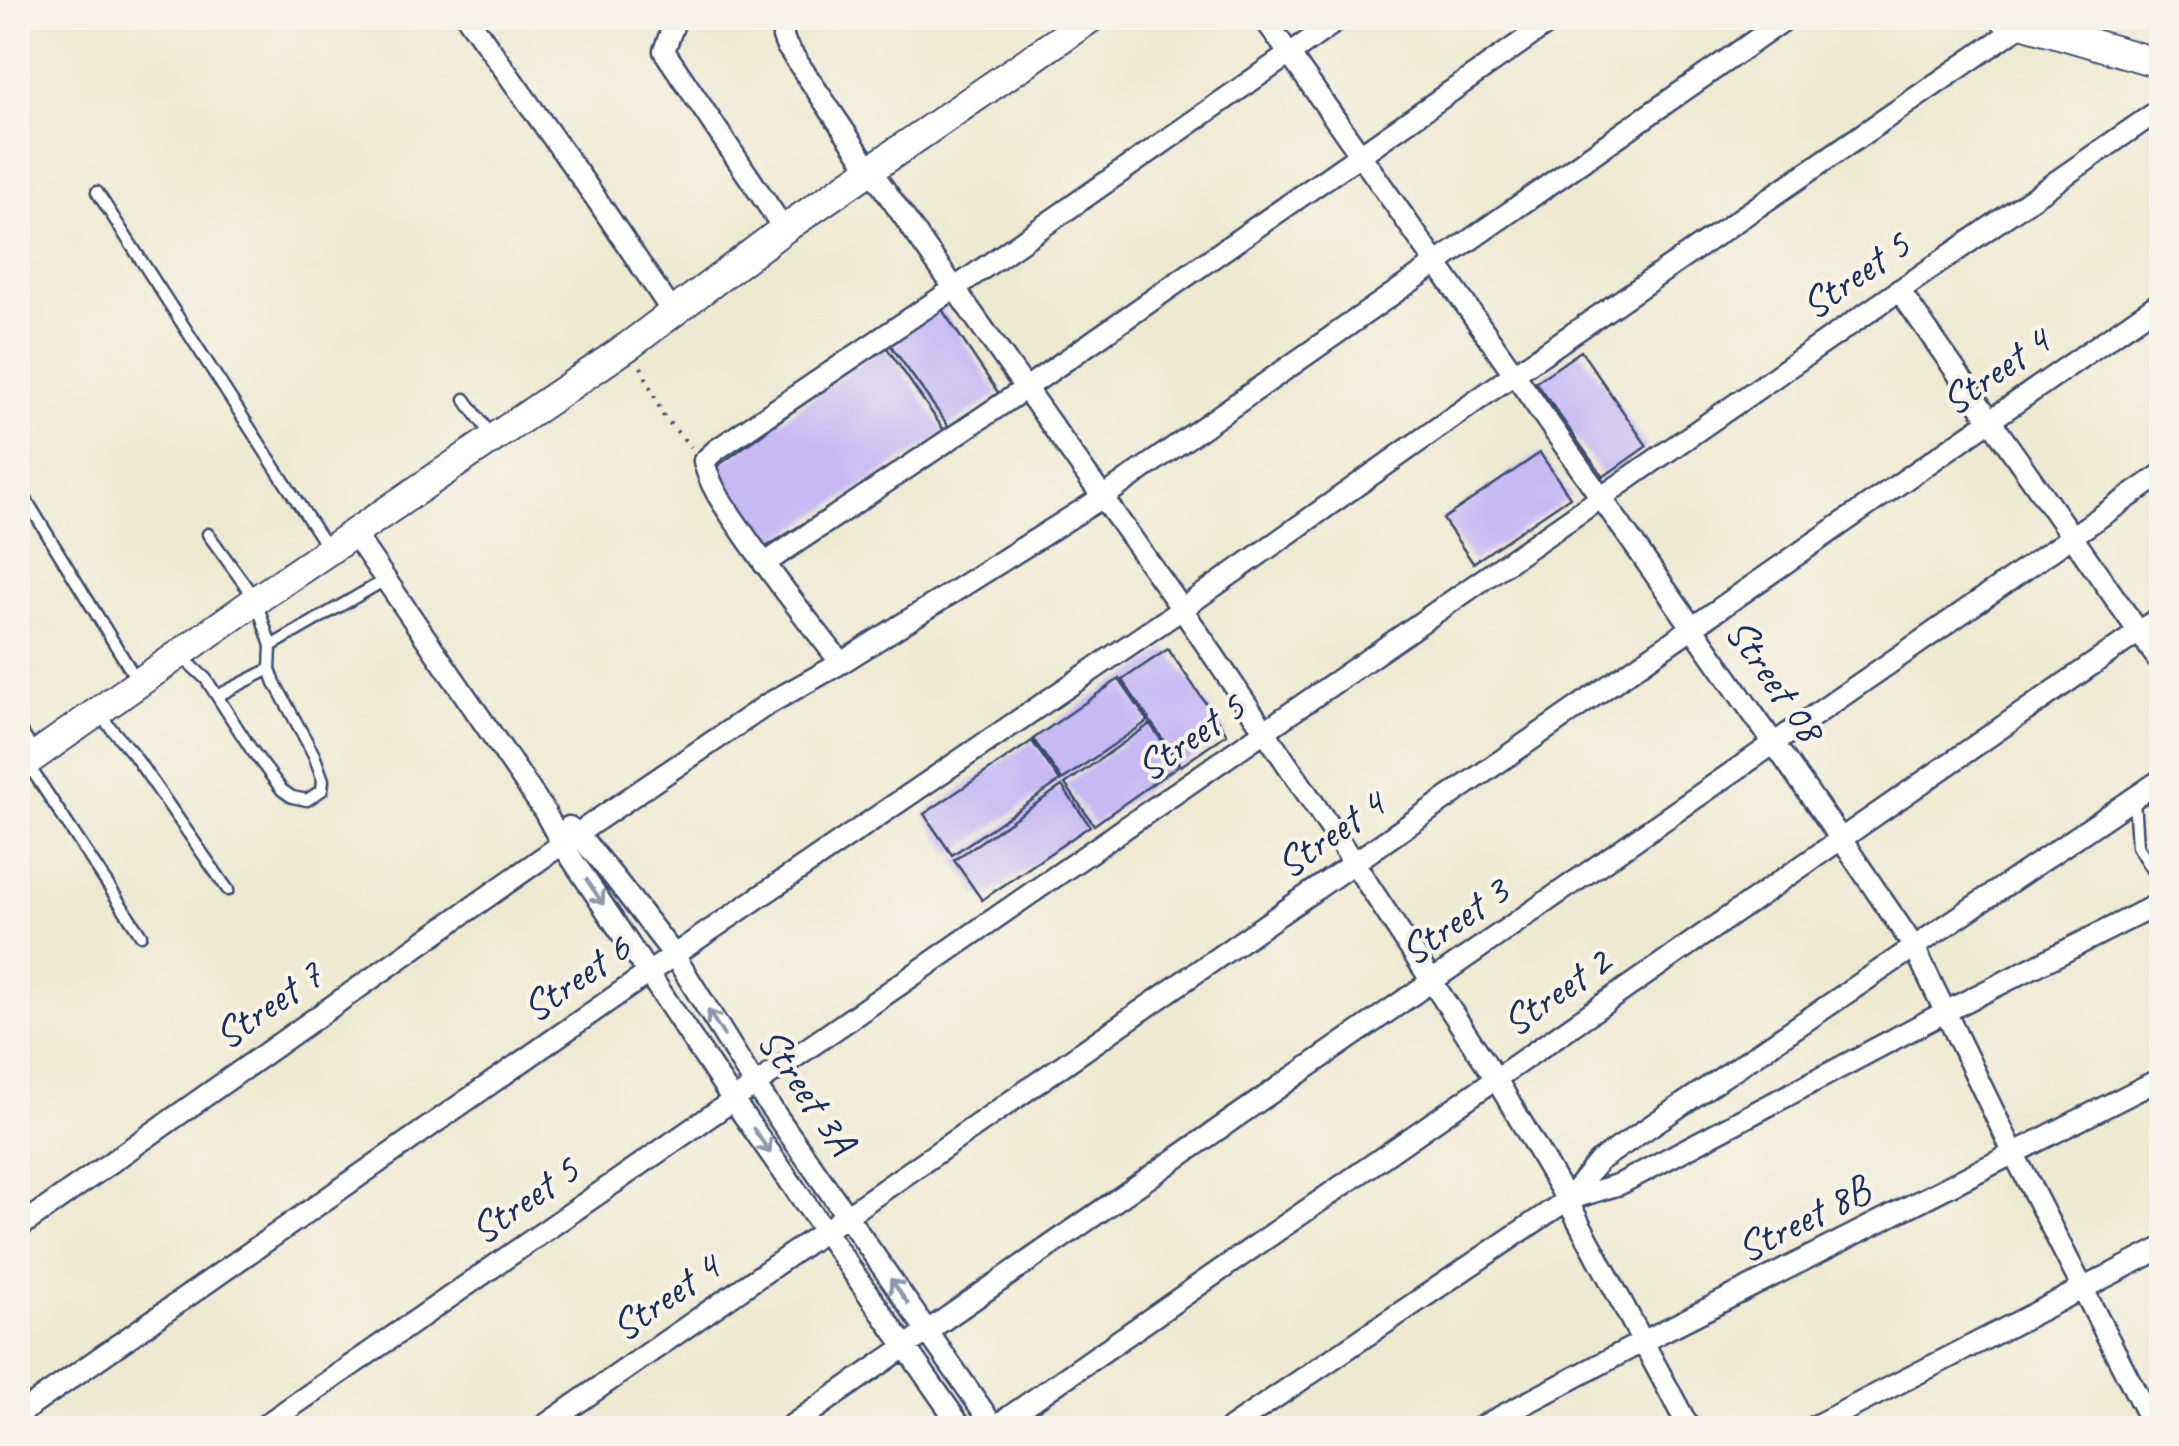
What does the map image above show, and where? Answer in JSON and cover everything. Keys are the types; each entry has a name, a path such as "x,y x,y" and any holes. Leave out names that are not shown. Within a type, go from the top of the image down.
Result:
{"street":[{"path":"468,18 673,313"},
{"path":"676,18 664,50 784,230"},
{"path":"783,18 786,45 1182,609 1496,1079 1567,1200 1689,1428"},
{"path":"27,762 630,345 870,169 1092,18"},
{"name":"Street 08","path":"1264,18 1914,947 2151,1423"},
{"path":"842,662 764,564 715,492 704,461 1340,18"},
{"path":"764,564 1026,388 1556,18"},
{"name":"Street 7","path":"18,1228 570,839 768,704 842,662 1102,496 1788,18"},
{"path":"2014,21 2162,64"},
{"name":"Street 6","path":"18,1415 649,973 1182,609 2014,21"},
{"name":"Street 5","path":"261,1428 2162,108"},
{"path":"1899,290 2162,665"},
{"name":"Street 4","path":"541,1428 2162,301"},
{"name":"Street 3","path":"788,1428 2162,474"},
{"name":"Street 3A","path":"354,535 544,810 674,956 755,1085 994,1428"},
{"name":"Street 2","path":"994,1428 2162,616"},
{"path":"1230,1428 1567,1200 1599,1161 2162,779"},
{"name":"Street 3A","path":"570,839 649,973 962,1428"},
{"path":"1567,1200 1620,1184 2162,902"},
{"name":"Street 8B","path":"1479,1428 2162,1078"},
{"path":"1810,1428 2162,1248"}],"lane":[{"path":"96,192 330,551"},
{"path":"465,399 494,439"},
{"path":"22,493 139,682"},
{"path":"179,654 206,679 282,790 307,800 322,790 314,755 275,683 270,668 271,646 256,600 208,534"},
{"path":"271,646 386,579"},
{"path":"216,696 270,668"},
{"path":"97,712 133,754 228,890"},
{"path":"18,728 27,762 141,935"},
{"path":"2134,798 2137,846 2162,886"}],"path":[{"path":"630,345 664,416 704,461"}],"building":[{"path":"941,308 999,394 949,427 889,343"},
{"path":"885,345 946,433 763,549 712,470"},
{"path":"1581,351 1647,446 1603,477 1536,382"},
{"path":"1540,453 1570,497 1473,563 1443,519"},
{"path":"1168,649 1227,734 1181,766 1122,680"},
{"path":"1119,679 1148,721 1062,780 1033,739"},
{"path":"1150,724 1179,765 1094,825 1065,784"},
{"path":"1032,741 1060,781 952,855 924,814"},
{"path":"1062,786 1090,826 982,900 954,860"}]}
